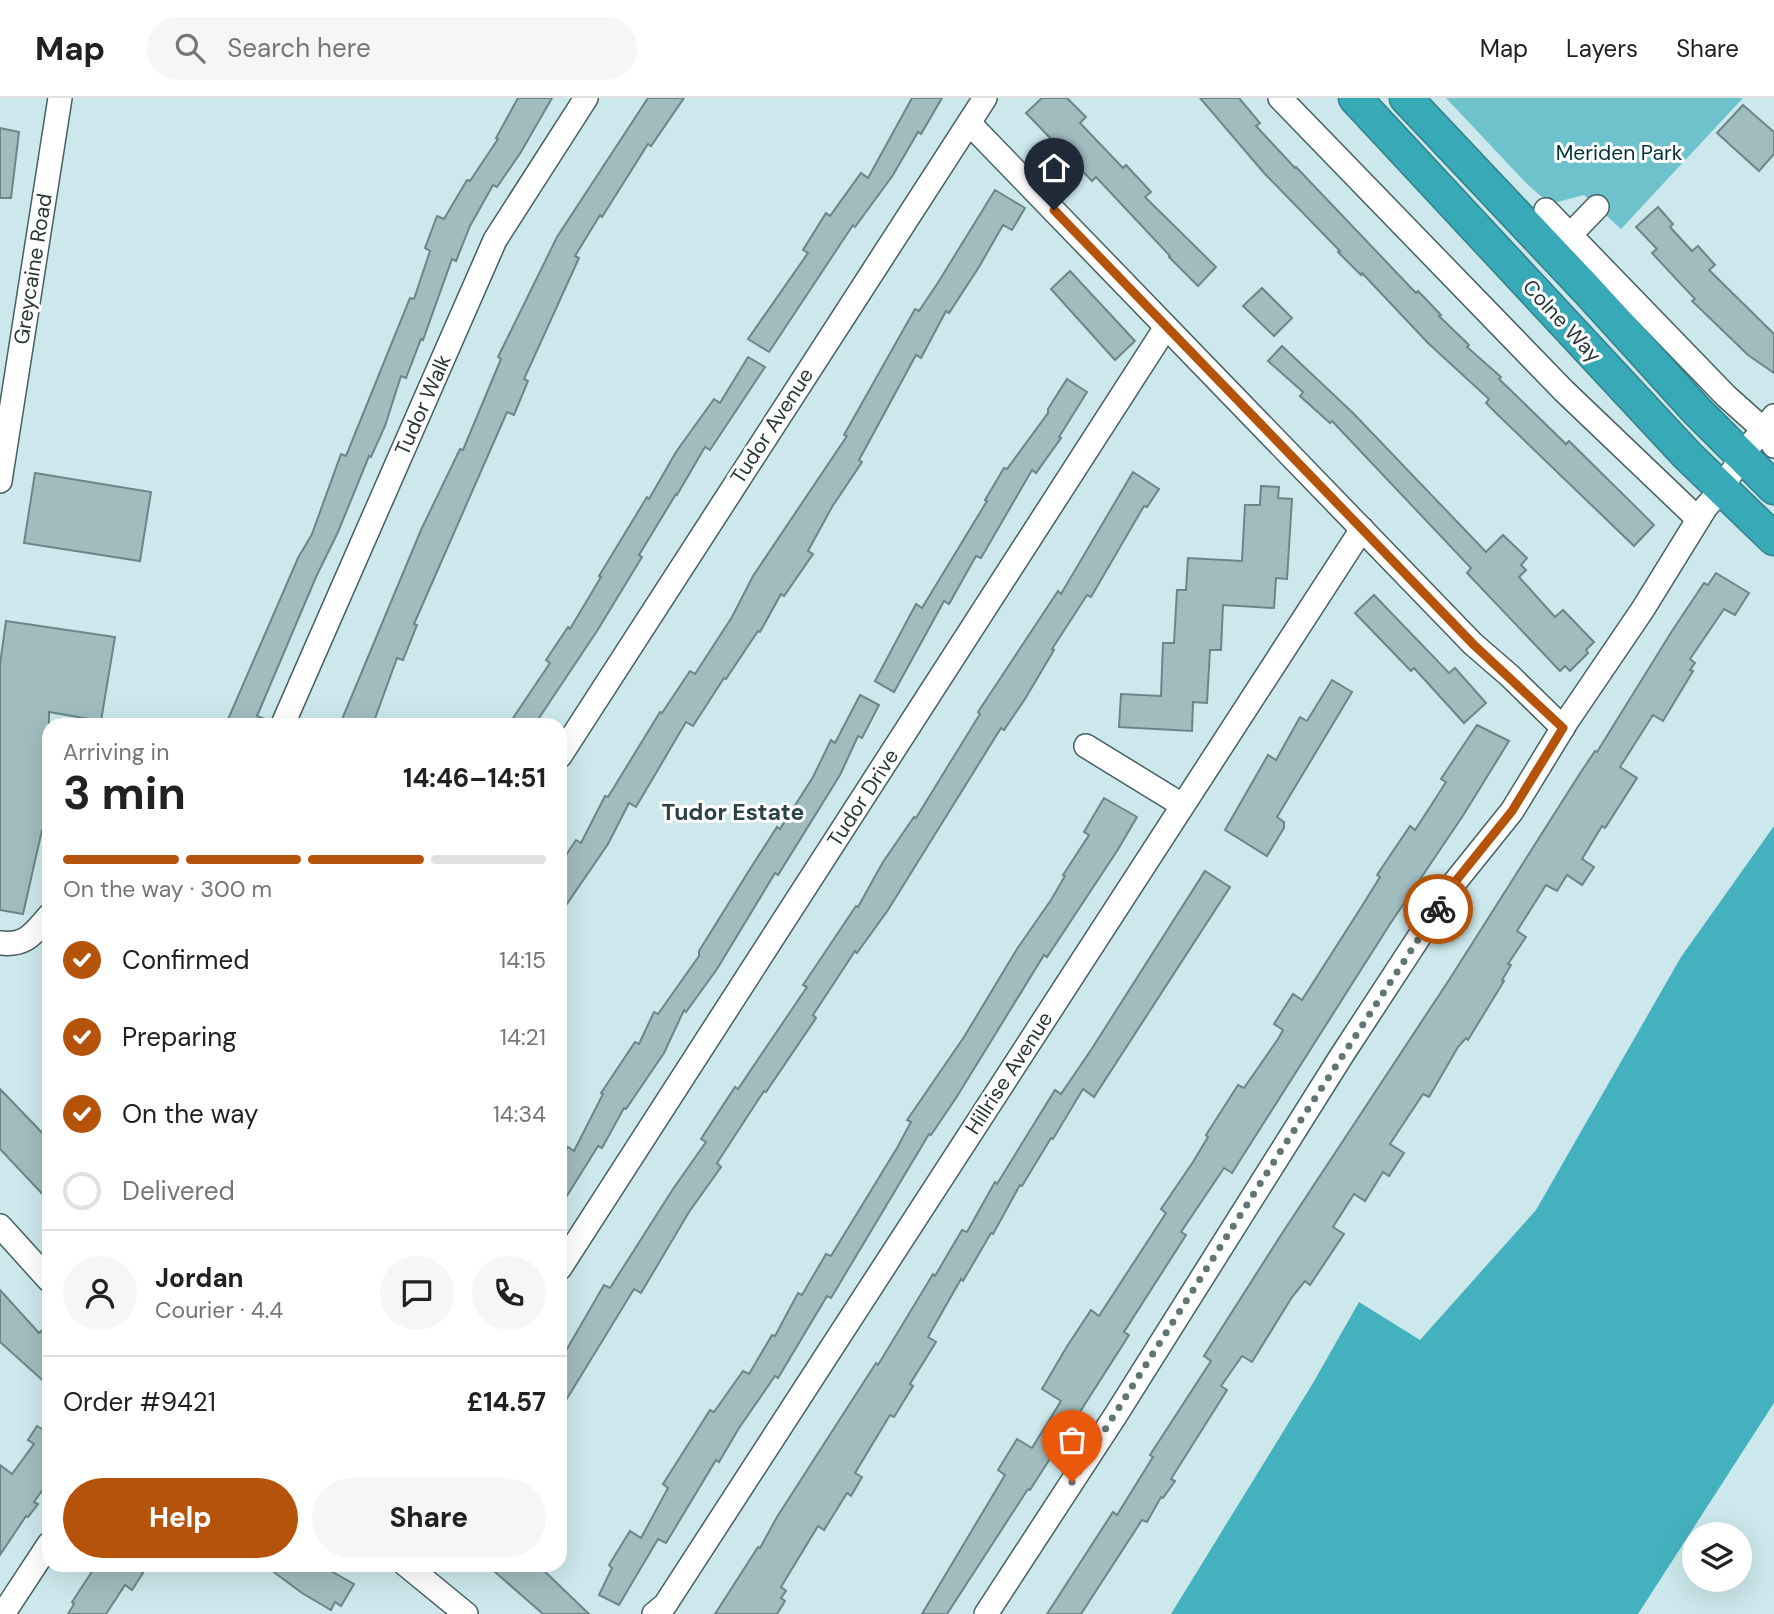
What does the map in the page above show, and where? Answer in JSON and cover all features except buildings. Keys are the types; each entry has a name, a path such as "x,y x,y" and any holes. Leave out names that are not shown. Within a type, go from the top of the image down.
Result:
{"highway":[{"name":"Colne Way","path":"1355,98 1687,455 1774,539"},
{"name":"Colne Way","path":"1406,98 1598,284 1697,411 1774,488"}],"street":[{"name":"Greycaine Road","path":"0,481 60,98"},
{"name":"Tudor Walk","path":"287,718 495,240 586,98"},
{"name":"Tudor Avenue","path":"567,744 985,98"},
{"path":"1280,98 1564,391 1698,519"},
{"path":"969,123 1474,645 1565,724"},
{"path":"1570,234 1597,207"},
{"path":"1546,210 1570,234 1598,284"},
{"name":"Colne Way","path":"1598,284 1726,396 1771,430"},
{"name":"Tudor Drive","path":"567,1257 1166,327"},
{"path":"986,1614 1455,882 1512,811 1565,724 1571,700 1593,664 1630,612 1643,609 1698,519 1722,489 1742,455 1771,430"},
{"name":"Hillrise Avenue","path":"654,1614 665,1605 1362,529"},
{"path":"1086,746 1182,805"},
{"path":"0,943 19,944 34,934 42,924"},
{"path":"0,1226 42,1272"},
{"path":"4,1614 42,1555"},
{"path":"415,1572 466,1614"}],"green space":[{"name":"Meriden Park","path":"1446,98 1743,98 1621,229 1584,195 1550,204 1528,185"}],"shaded area":[{"path":"1774,826 1774,1403 1697,1522 1682,1522 1682,1546 1638,1614 1171,1614 1313,1383 1359,1302 1420,1340 1536,1210 1681,957"}],"way so far":[{"path":"1072,1482 1342,1055 1438,909"}],"district":[{"name":"Tudor Estate","path":"733,812"}],"route":[{"path":"1054,210 1474,645 1563,728 1512,811 1455,882 1438,909"}]}
